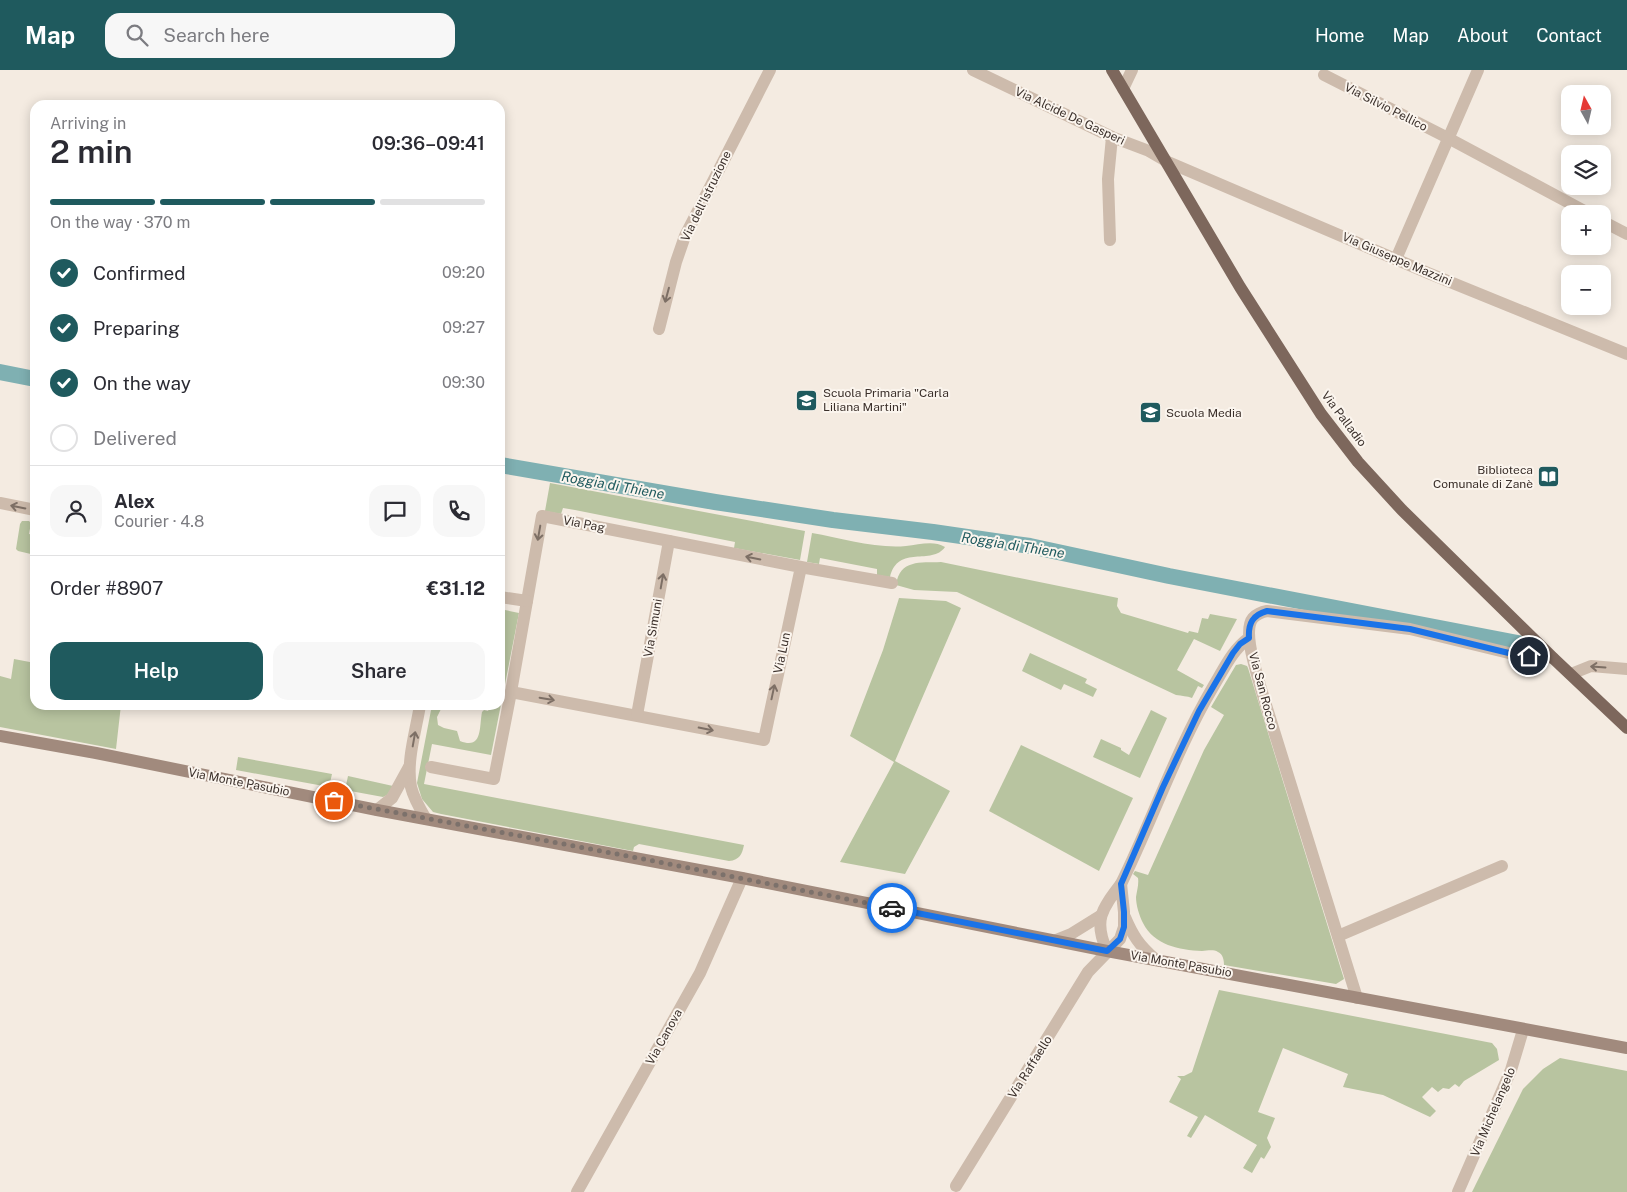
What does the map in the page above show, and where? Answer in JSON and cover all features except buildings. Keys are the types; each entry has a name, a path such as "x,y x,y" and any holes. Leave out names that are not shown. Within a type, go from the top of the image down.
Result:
{"main road":[{"name":"Via Palladio","path":"1112,70 1240,287 1321,414 1358,462 1402,510 1627,728"},
{"name":"Via Monte Pasubio","path":"0,736 96,753 377,810 742,878 1107,951 1627,1048"}],"street":[{"name":"Via dell'Istruzione","path":"658,329 685,236 770,70"},
{"name":"Via Alcide De Gasperi","path":"972,70 1112,136 1149,151 1168,162"},
{"path":"1123,88 1132,70"},
{"path":"1396,259 1478,70"},
{"name":"Via Silvio Pellico","path":"1324,75 1573,205"},
{"path":"1110,240 1108,179 1112,136"},
{"name":"Via Giuseppe Mazzini","path":"1168,162 1396,259 1627,354"},
{"path":"1611,225 1627,234"},
{"path":"0,503 30,509"},
{"name":"Via Pag","path":"431,766 494,779 542,516 892,583"},
{"name":"Via Simuni","path":"637,715 669,541"},
{"name":"Via Lun","path":"637,715 764,740 801,567"},
{"path":"505,598 527,602"},
{"name":"Via San Rocco","path":"1357,998 1261,689 1249,638 1248,629 1253,618 1259,613 1267,611 1410,629 1517,655 1553,658"},
{"path":"1107,951 1102,939 1100,916 1121,884 1163,787 1199,711 1233,653 1240,644 1249,638"},
{"path":"1571,674 1591,666 1627,669"},
{"path":"511,692 637,715"},
{"path":"419,710 410,764 410,775 413,792 426,819"},
{"path":"377,810 392,798 410,764"},
{"path":"1338,936 1502,866"},
{"name":"Via Canova","path":"577,1192 700,973 742,878"},
{"path":"1121,884 1124,915 1132,934 1140,946 1155,959"},
{"name":"Via Raffaello","path":"956,1186 1088,972 1120,939 1124,927 1124,915"},
{"path":"1056,940 1071,934 1100,916"},
{"name":"Via Michelangelo","path":"1458,1192 1511,1070 1523,1030"}],"green space":[{"path":"550,483 805,531 800,560 734,548 735,542 575,510 563,508 561,514 545,511"},
{"path":"22,521 30,522 30,554 16,549"},
{"path":"812,533 883,546 895,547 931,543 945,547 932,555 907,558 900,561 894,567 890,577 877,575 877,569 820,558 819,564 807,562"},
{"path":"941,562 1118,598 1117,606 1121,613 1188,633 1189,631 1198,633 1202,618 1208,619 1210,614 1237,619 1220,651 1194,639 1177,670 1204,685 1202,688 1198,686 1192,698 1176,695 957,592 914,590 896,585 898,577 906,567 919,563"},
{"path":"899,598 946,601 961,608 895,761 950,791 905,874 840,862 894,762 850,736 883,650"},
{"path":"505,610 519,613 505,684"},
{"path":"1030,653 1087,679 1085,683 1097,689 1093,697 1064,684 1061,690 1022,671"},
{"path":"14,659 30,662 30,710 120,710 116,749 0,727 0,676 11,679"},
{"path":"1241,664 1248,668 1344,979 1336,984 1224,965 1222,956 1216,951 1176,948 1154,937 1143,923 1138,910 1136,897 1138,878 1133,874 1135,871 1148,875 1204,750 1224,715 1211,707 1236,665"},
{"path":"431,710 440,710 437,717 438,725 457,731 460,741 467,743 476,740 480,730 482,712 484,710 500,710 491,755 432,744 424,784 744,845 741,854 738,858 729,861 639,844 634,847 633,851 433,812 422,799 417,783"},
{"path":"1151,710 1167,718 1140,778 1093,757 1101,739 1121,748 1121,750 1129,755"},
{"path":"1021,745 1133,798 1099,871 989,811"},
{"path":"238,757 332,774 329,787 236,770"},
{"path":"348,776 393,786 387,795 383,797 345,790"},
{"path":"1219,990 1492,1043 1497,1049 1499,1060 1464,1081 1459,1087 1455,1084 1449,1089 1443,1088 1438,1092 1432,1087 1422,1097 1436,1111 1430,1117 1383,1095 1343,1087 1348,1074 1283,1048 1258,1112 1275,1118 1267,1138 1271,1147 1264,1159 1261,1157 1252,1173 1243,1168 1257,1145 1205,1115 1191,1138 1187,1136 1198,1117 1169,1102 1181,1079 1177,1076 1184,1076 1192,1072"},
{"path":"1560,1058 1627,1071 1627,1192 1472,1192 1523,1089 1543,1069"}],"waterway":[{"name":"Roggia di Thiene","path":"0,372 30,378"},
{"name":"Roggia di Thiene","path":"505,466 715,502 833,520 1030,546 1169,576 1523,644"}],"way so far":[{"path":"334,801 892,908"}],"place":[{"name":"Scuola Primaria \"Carla Liliana Martini\"","path":"807,400"},
{"name":"Scuola Media","path":"1150,413"},
{"name":"Biblioteca Comunale di Zanè","path":"1549,477"}],"route":[{"path":"892,908 1107,951 1120,939 1124,927 1121,884 1163,787 1199,711 1233,653 1240,644 1249,638 1248,629 1250,623 1259,613 1267,611 1410,629 1517,655 1529,656"}]}
